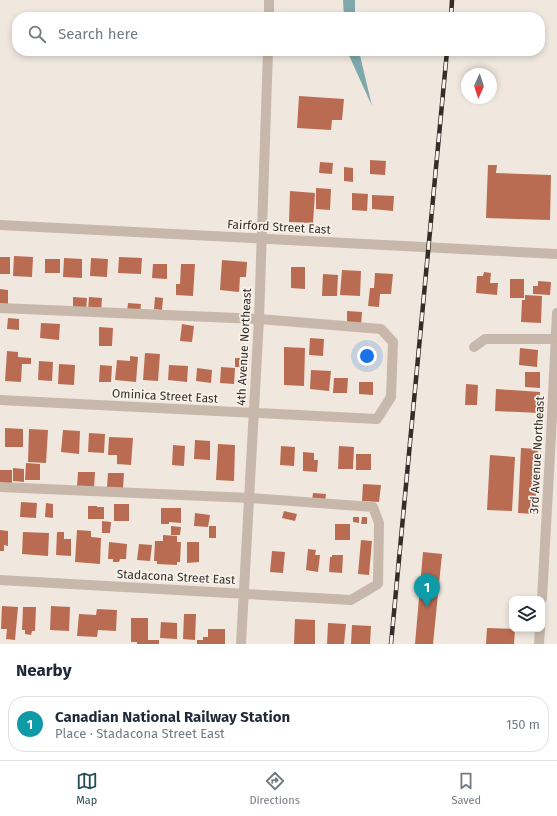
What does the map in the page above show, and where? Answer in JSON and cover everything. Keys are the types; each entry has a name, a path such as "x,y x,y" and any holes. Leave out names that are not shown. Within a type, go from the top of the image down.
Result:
{"street":[{"path":"269,0 269,12"},
{"name":"4th Avenue Northeast","path":"241,644 259,319 268,56"},
{"name":"Fairford Street East","path":"0,226 557,254"},
{"path":"0,308 259,319"},
{"name":"3rd Avenue Northeast","path":"542,596 557,313"},
{"name":"Ominica Street East","path":"0,400 377,419 391,397 393,342 381,329 259,319"},
{"path":"474,347 485,339 555,339"},
{"path":"0,487 250,498"},
{"name":"Stadacona Street East","path":"0,580 351,600 378,584 379,523 373,507 250,498"},
{"path":"539,644 540,632"}],"water":[{"path":"343,0 355,0 355,12 344,12"},
{"path":"349,56 360,56 372,106"}],"building":[{"path":"299,96 344,99 342,120 332,120 331,130 297,128"},
{"path":"370,160 386,161 385,175 370,174"},
{"path":"320,162 333,163 332,174 319,173"},
{"path":"488,165 497,165 496,173 551,175 550,220 486,218"},
{"path":"344,167 353,168 353,182 344,181"},
{"path":"316,188 331,189 330,210 316,209"},
{"path":"290,191 315,193 313,223 289,222"},
{"path":"352,193 368,194 367,211 352,210"},
{"path":"372,195 394,196 393,211 372,209"},
{"path":"14,256 33,257 32,277 13,276"},
{"path":"0,257 10,257 10,274 0,274"},
{"path":"119,257 142,258 141,274 118,273"},
{"path":"64,258 82,259 82,278 63,277"},
{"path":"91,258 108,259 107,277 90,276"},
{"path":"45,259 60,259 60,273 45,273"},
{"path":"222,260 247,262 246,277 240,277 239,292 220,290"},
{"path":"153,264 167,264 167,279 152,278"},
{"path":"181,264 195,264 193,296 176,295 176,284 180,284"},
{"path":"291,267 305,267 305,289 291,288"},
{"path":"342,270 361,271 360,296 340,295"},
{"path":"484,272 491,273 490,283 498,283 497,295 476,293 477,276 483,276"},
{"path":"375,273 393,274 391,294 380,294 379,307 368,306 370,288 374,288"},
{"path":"323,274 338,275 337,296 322,296"},
{"path":"510,279 524,279 524,298 510,298"},
{"path":"538,281 551,282 550,295 533,294 533,286 538,286"},
{"path":"0,289 8,290 8,304 0,304"},
{"path":"525,295 542,296 541,323 521,322 522,300 525,300"},
{"path":"73,297 87,298 86,310 73,309"},
{"path":"89,297 102,298 101,311 88,310"},
{"path":"155,297 163,298 162,310 154,309"},
{"path":"128,303 141,304 140,313 127,312"},
{"path":"347,311 362,312 361,326 347,325"},
{"path":"8,318 19,319 19,330 7,329"},
{"path":"41,323 60,324 59,340 40,338"},
{"path":"182,324 194,326 192,342 180,341"},
{"path":"99,327 113,328 112,346 99,346"},
{"path":"310,338 324,339 323,356 309,355"},
{"path":"284,347 305,348 304,386 284,385"},
{"path":"520,348 538,350 537,367 519,365"},
{"path":"7,351 18,352 18,357 31,358 31,364 22,364 21,382 5,381"},
{"path":"145,353 160,354 158,381 143,380"},
{"path":"130,356 138,357 136,382 115,380 117,360 130,361"},
{"path":"235,358 244,358 243,367 235,367"},
{"path":"39,361 53,362 52,381 38,380"},
{"path":"59,364 75,365 74,385 58,384"},
{"path":"100,365 112,366 111,382 99,382"},
{"path":"169,365 188,366 187,382 168,380"},
{"path":"221,367 235,368 234,384 220,383"},
{"path":"197,368 212,370 211,383 196,381"},
{"path":"311,370 331,371 329,391 310,389"},
{"path":"525,372 540,372 540,388 525,387"},
{"path":"334,378 348,378 347,393 333,393"},
{"path":"359,382 373,382 373,395 359,394"},
{"path":"466,384 478,385 477,405 465,405"},
{"path":"496,389 540,392 539,413 495,411"},
{"path":"5,428 23,429 23,447 5,447"},
{"path":"29,429 48,430 46,463 28,462"},
{"path":"63,430 80,431 79,454 61,452"},
{"path":"89,433 105,434 104,453 88,452"},
{"path":"109,437 133,438 131,465 117,464 117,455 108,455"},
{"path":"195,440 210,441 210,460 194,459"},
{"path":"218,444 235,445 234,481 216,480"},
{"path":"173,445 185,446 184,466 172,465"},
{"path":"281,446 295,447 294,466 280,465"},
{"path":"339,446 354,447 353,469 338,469"},
{"path":"521,448 538,449 535,514 518,513"},
{"path":"303,452 314,453 314,460 318,460 317,472 303,471"},
{"path":"356,454 371,454 371,470 356,470"},
{"path":"490,455 515,457 512,511 487,510"},
{"path":"26,463 40,464 40,480 25,480"},
{"path":"13,468 24,469 24,482 13,481"},
{"path":"0,470 12,470 12,483 0,483"},
{"path":"78,472 95,472 94,488 77,487"},
{"path":"108,473 124,473 123,488 107,487"},
{"path":"363,484 381,485 379,502 362,501"},
{"path":"313,493 326,494 325,502 312,501"},
{"path":"21,502 37,503 36,518 20,517"},
{"path":"46,503 53,504 53,518 45,517"},
{"path":"114,504 129,504 129,521 114,521"},
{"path":"88,506 104,507 104,519 88,519"},
{"path":"161,508 181,508 181,523 169,522 169,524 161,524"},
{"path":"284,511 297,514 295,521 282,518"},
{"path":"195,513 210,515 208,527 194,526"},
{"path":"353,517 359,517 359,523 353,522"},
{"path":"362,517 367,517 367,524 361,524"},
{"path":"102,521 111,522 110,533 102,533"},
{"path":"335,524 350,524 350,540 335,540"},
{"path":"171,526 181,527 180,535 171,535"},
{"path":"209,526 216,526 216,538 209,538"},
{"path":"0,530 8,531 8,546 4,545 4,551 0,551"},
{"path":"77,530 91,531 91,537 101,538 100,564 75,562"},
{"path":"23,532 49,533 48,556 22,554"},
{"path":"57,532 64,532 64,539 71,539 71,556 56,555"},
{"path":"163,535 177,536 177,542 181,542 180,562 177,562 177,565 157,564 157,561 154,561 155,541 163,541"},
{"path":"361,540 372,541 369,575 358,574"},
{"path":"109,542 127,544 126,559 120,559 119,562 113,562 113,559 108,559"},
{"path":"187,542 199,542 199,562 187,563"},
{"path":"139,544 152,545 150,561 137,560"},
{"path":"308,549 316,550 315,555 320,555 318,572 306,570"},
{"path":"272,551 285,552 283,573 270,572"},
{"path":"423,552 442,554 433,644 415,644"},
{"path":"332,555 343,555 342,573 329,572 330,557 332,557"},
{"path":"2,606 18,607 15,640 6,639 7,629 1,629"},
{"path":"51,606 70,607 69,631 50,630"},
{"path":"23,607 36,607 35,631 32,631 31,635 25,634 25,630 22,630"},
{"path":"97,609 117,610 116,631 98,630 97,637 77,636 79,614 96,615"},
{"path":"184,614 196,614 195,640 183,639"},
{"path":"131,618 148,618 148,640 159,640 159,644 137,644 137,642 131,642"},
{"path":"295,619 315,620 315,644 294,644"},
{"path":"161,622 177,623 177,639 160,638"},
{"path":"328,623 346,624 344,644 327,644"},
{"path":"352,625 371,626 370,644 351,644"},
{"path":"487,628 509,629 509,632 515,632 514,644 486,644"},
{"path":"208,629 225,629 225,644 197,644 197,640 203,640 203,637 208,637"}],"railway":[{"path":"451,12 452,0"},
{"path":"391,644 447,56"}],"place":[{"name":"Canadian National Railway Station","path":"427,607"}]}
